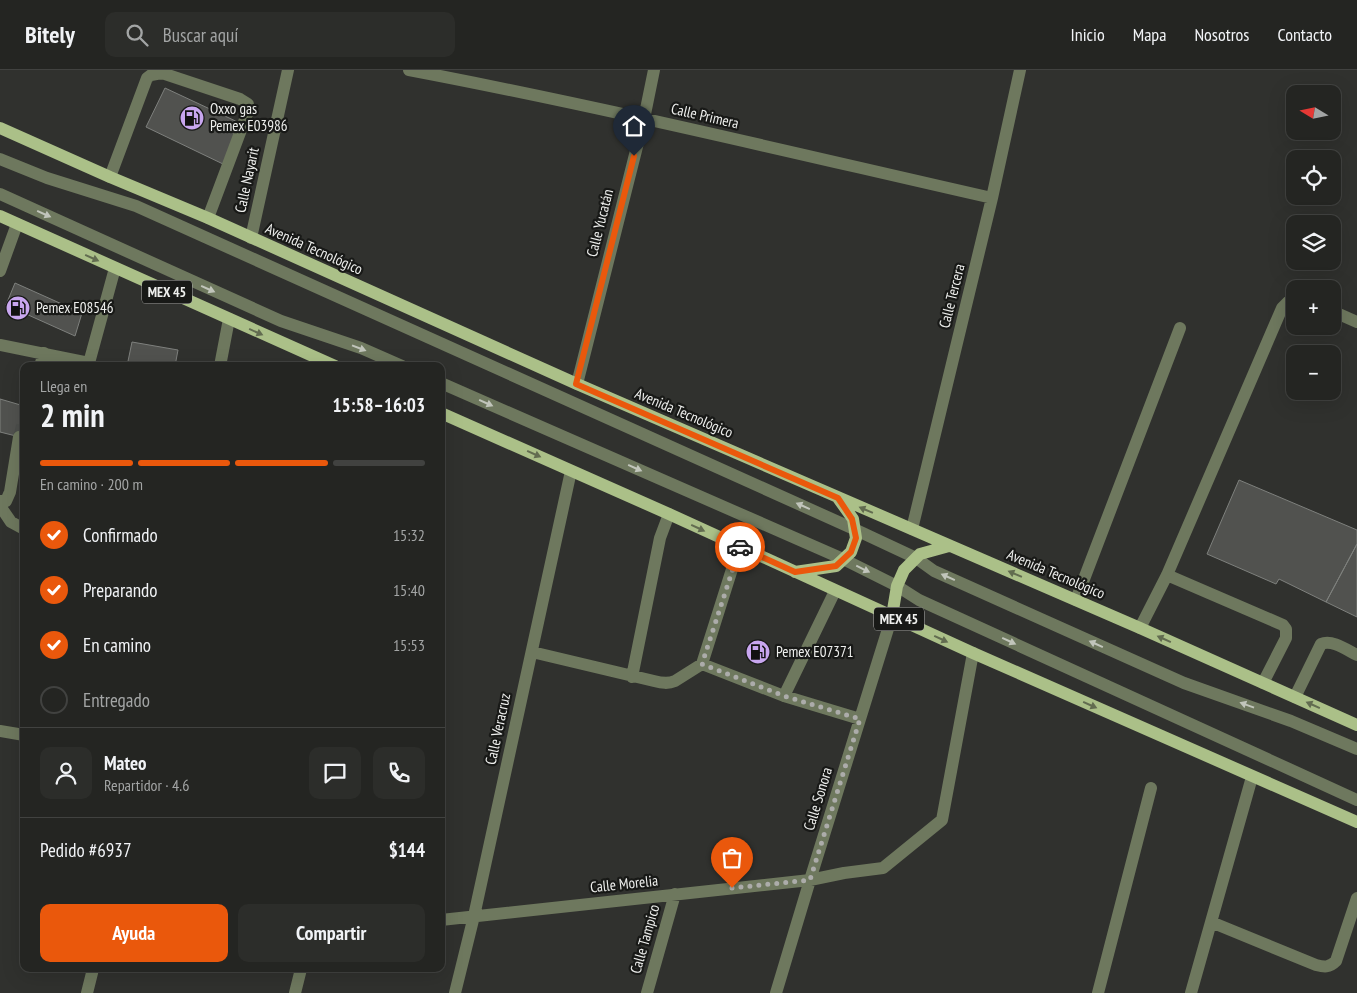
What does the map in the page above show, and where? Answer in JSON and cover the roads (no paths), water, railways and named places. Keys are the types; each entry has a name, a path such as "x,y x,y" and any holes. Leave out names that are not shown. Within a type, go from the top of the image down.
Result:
{"main road":[{"name":"Avenida Tecnológico","path":"0,128 208,218 576,384 1076,600 1357,725"},
{"name":"MEX 45","path":"0,216 326,362"},
{"name":"MEX 45","path":"445,415 973,653 1357,822"},
{"path":"795,572 836,566 851,552 856,538 852,519 838,498"},
{"path":"892,616 897,586 904,570 920,554 949,546"}],"street":[{"name":"Calle Nayarit","path":"251,238 288,70"},
{"name":"Calle Primera","path":"409,70 644,118 992,198"},
{"name":"Calle Yucatán","path":"576,384 644,118 654,70"},
{"name":"Calle Tercera","path":"912,529 992,198 1020,70"},
{"path":"110,177 147,78 151,74 162,73 240,100 248,104 247,114 208,218"},
{"path":"0,158 47,178 136,206 854,529 916,558 934,571 1184,683 1292,721 1357,749"},
{"path":"0,194 281,322 361,348 393,362"},
{"path":"0,271 17,224"},
{"path":"90,362 115,268"},
{"path":"1140,628 1167,575 1282,308 1286,304"},
{"path":"1341,316 1357,322"},
{"path":"221,362 229,319"},
{"path":"1076,600 1180,328"},
{"path":"0,345 44,353 78,362"},
{"path":"41,362 44,353"},
{"path":"445,385 843,559 897,586 919,600 1357,800"},
{"path":"0,501 6,501 10,492 18,437"},
{"name":"Calle Veracruz","path":"455,993 474,916 571,471"},
{"path":"0,506 11,522 20,526"},
{"path":"632,677 660,538 668,514"},
{"path":"532,652 632,677 671,683 702,664 739,547"},
{"path":"1167,575 1282,624 1286,628 1286,638 1263,684"},
{"path":"784,696 835,591"},
{"name":"Calle Sonora","path":"776,993 892,616"},
{"path":"1295,697 1321,644 1331,642 1357,655"},
{"name":"Calle Morelia","path":"445,920 810,880 883,868 942,820 973,653"},
{"path":"702,664 784,696 860,719"},
{"path":"0,731 20,734"},
{"path":"1191,993 1252,777"},
{"path":"1098,993 1151,788"},
{"name":"Calle Tampico","path":"647,993 675,894"},
{"path":"1211,922 1316,965 1332,966 1336,961 1357,898"},
{"path":"87,993 92,972"},
{"path":"295,993 301,972"}],"place":[{"name":"Oxxo gas Pemex E03986","path":"192,118"},
{"name":"Pemex E08546","path":"18,308"},
{"name":"Pemex E07371","path":"758,652"}]}
